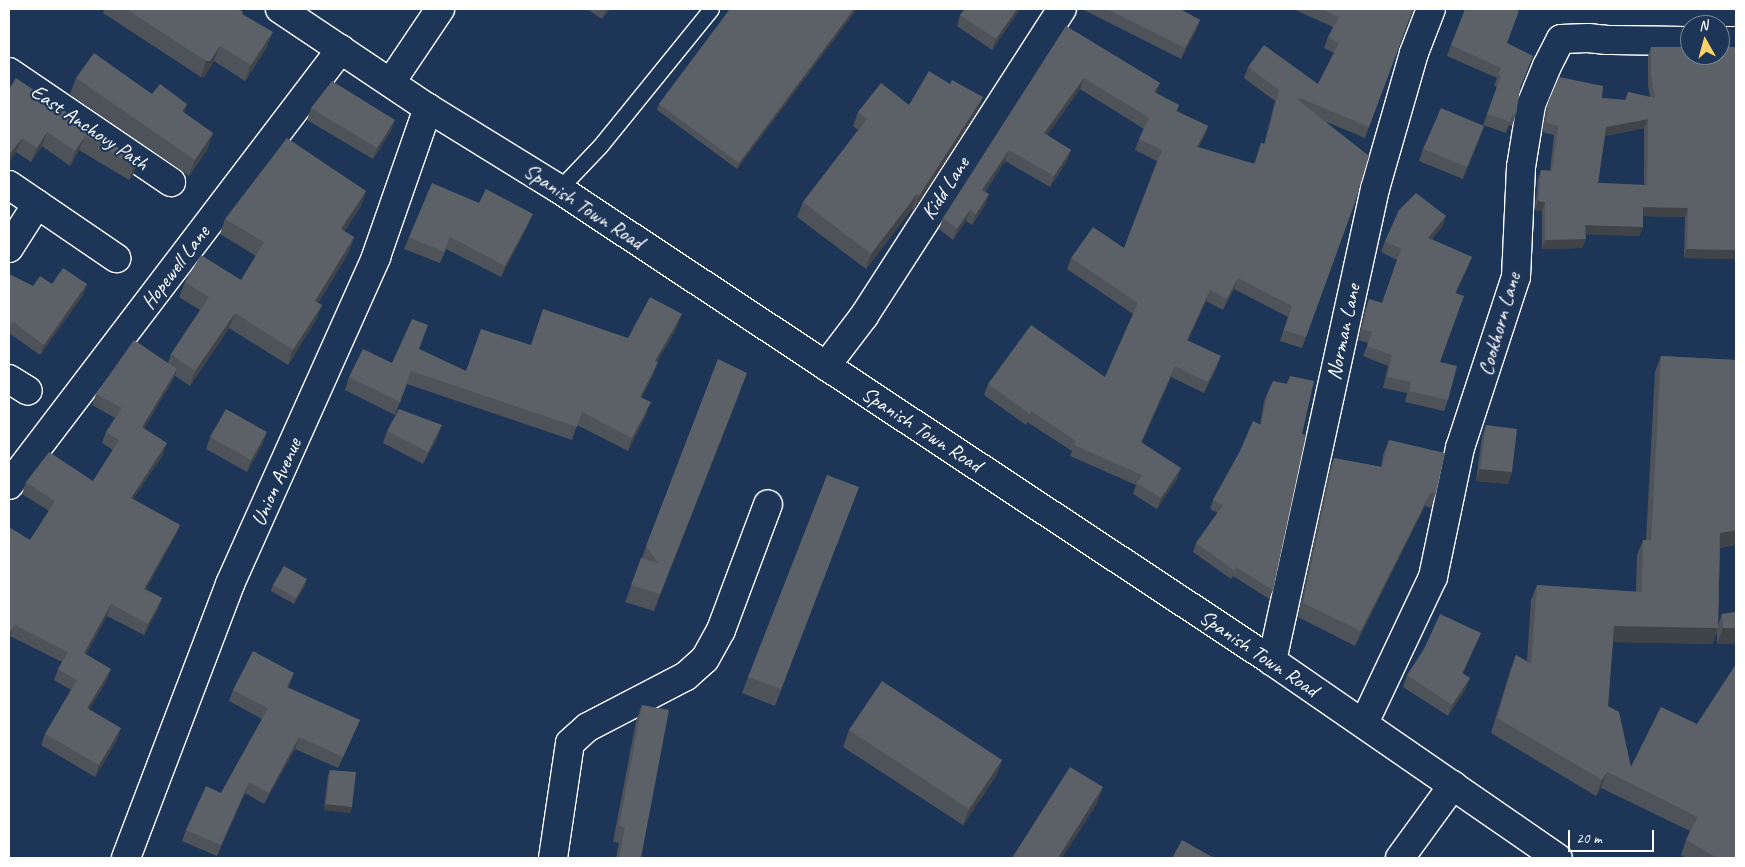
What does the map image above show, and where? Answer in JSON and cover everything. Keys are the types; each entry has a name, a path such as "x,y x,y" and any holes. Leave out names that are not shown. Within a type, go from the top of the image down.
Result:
{"street":[{"name":"Spanish Town Road","path":"280,9 428,108 559,189 1272,660 1558,858"},
{"path":"391,82 440,9"},
{"name":"Kidd Lane","path":"826,366 864,316 1062,9"},
{"name":"Norman Lane","path":"1272,660 1375,189 1414,53 1431,9"},
{"name":"Cookhorn Lane","path":"1364,723 1433,577 1460,448 1516,277 1521,167 1531,105 1547,66 1561,39 1680,41"},
{"name":"Hopewell Lane","path":"9,485 341,49"},
{"name":"East Anchovy Path","path":"9,72 172,182"},
{"name":"Union Avenue","path":"126,858 230,584 376,257 428,108"},
{"path":"9,185 116,258"},
{"path":"9,248 37,204"},
{"path":"553,858 570,743 588,727 686,676 704,659 721,630 768,504"},
{"path":"1400,858 1453,785"}],"lane":[{"path":"559,189 600,146 711,9"}],"building":[{"path":"126,9 238,9 243,12 242,14 273,32 251,65 220,46 210,61 206,61"},
{"path":"730,9 854,9 739,163 659,104"},
{"path":"965,9 1017,9 996,39 960,15"},
{"path":"1107,9 1180,9 1200,20 1185,48"},
{"path":"1321,9 1413,9 1369,127 1300,98 1298,100 1369,156 1355,202 1306,337 1284,330 1292,306 1238,278 1227,299 1210,290 1187,340 1221,356 1208,382 1175,366 1141,442 1181,468 1161,498 1137,483 1142,475 1074,445 1076,441 1031,411 1030,414 988,384 1031,325 1105,377 1138,303 1071,258 1093,227 1124,248 1162,150 1139,139 1149,118 1084,78 1044,133 1071,150 1054,176 1009,150 982,190 989,194 976,214 970,210 957,229 943,218 1066,26 1160,83 1154,92 1179,105 1176,111 1208,126 1197,147 1255,164 1261,143 1265,144 1279,90 1248,67 1264,45 1318,84 1339,43 1328,37 1339,17"},
{"path":"1465,9 1514,9 1519,11 1507,43 1533,56 1520,88 1516,114 1513,114 1510,122 1487,114 1501,76 1498,74 1501,68 1451,45"},
{"path":"1651,47 1680,47 1680,65 1730,65 1730,47 1736,47 1736,250 1687,249 1688,208 1643,207 1643,227 1585,225 1586,239 1545,240 1545,202 1538,201 1541,170 1552,171 1558,126 1546,123 1549,100 1559,77 1603,86 1602,98 1626,100 1628,92 1655,98 1651,76","holes":["1648,119 1647,185 1598,183 1606,127"]},
{"path":"94,53 152,94 160,84 187,104 182,111 213,133 195,160 76,78"},
{"path":"929,71 950,84 952,80 983,97 919,196 917,194 871,254 803,202 867,119 858,112 881,83 909,105"},
{"path":"16,78 138,161 134,166 85,136 75,151 47,132 37,148 22,138 10,154 9,89"},
{"path":"332,81 395,120 377,148 311,108"},
{"path":"1441,108 1484,126 1467,167 1423,149"},
{"path":"287,138 366,191 341,229 354,237 315,301 322,305 293,350 235,313 195,371 171,354 209,297 185,282 201,255 241,280 264,242 225,219"},
{"path":"432,183 479,203 486,189 533,214 505,266 450,237 444,252 409,237"},
{"path":"1416,193 1446,216 1428,238 1472,257 1455,293 1464,296 1440,362 1457,366 1448,400 1409,391 1411,382 1387,377 1392,355 1367,346 1372,332 1362,329 1369,299 1382,303 1401,249 1385,241 1399,210"},
{"path":"63,268 87,284 44,345 13,322 9,327 9,274 33,286 40,276 52,284"},
{"path":"650,297 682,314 655,361 658,362 640,397 651,402 632,438 582,412 577,427 411,371 400,402 349,377 363,349 392,363 412,319 428,325 419,349 466,371 481,329 531,345 543,309 628,338"},
{"path":"134,340 177,369 142,427 167,443 131,498 180,525 144,589 162,598 148,624 111,604 84,653 111,669 87,708 121,728 99,765 45,734 77,680 58,669 68,652 15,625 9,634 9,527 30,540 55,501 26,482 49,452 93,481 119,440 106,432 122,408 96,394"},
{"path":"1661,356 1736,360 1736,530 1720,533 1718,628 1614,626 1608,706 1619,712 1631,767 1661,707 1697,724 1736,664 1736,858 1717,858 1686,840 1698,817 1607,772 1602,780 1497,718 1516,655 1531,664 1537,585 1642,592 1643,540 1651,540"},
{"path":"718,359 747,373 660,594 631,585 641,558 658,563 646,546"},
{"path":"1290,376 1314,381 1302,434 1306,435 1273,590 1236,567 1234,570 1196,543 1223,505 1213,500 1239,453 1253,421 1261,425 1268,392 1273,381 1288,384"},
{"path":"226,409 267,432 251,460 210,437"},
{"path":"399,409 442,425 428,452 387,431"},
{"path":"1486,425 1517,429 1512,472 1480,469"},
{"path":"1389,440 1445,453 1436,493 1431,492 1361,631 1303,603 1334,458 1382,467"},
{"path":"827,475 859,487 781,689 748,677"},
{"path":"284,566 307,579 296,598 273,585"},
{"path":"1736,612 1736,628 1723,628 1722,614"},
{"path":"1440,614 1481,633 1462,673 1470,678 1452,705 1407,675 1424,649"},
{"path":"253,651 294,673 287,687 360,720 343,757 299,737 269,793 249,782 221,845 186,830 206,786 221,793 268,708 233,690"},
{"path":"882,681 1002,760 969,809 849,730"},
{"path":"642,705 669,710 641,858 619,858 625,827 619,826"},
{"path":"1070,767 1103,787 1058,858 1012,858"},
{"path":"330,770 356,772 352,807 326,804"},
{"path":"1182,840 1214,858 1172,858"}]}
